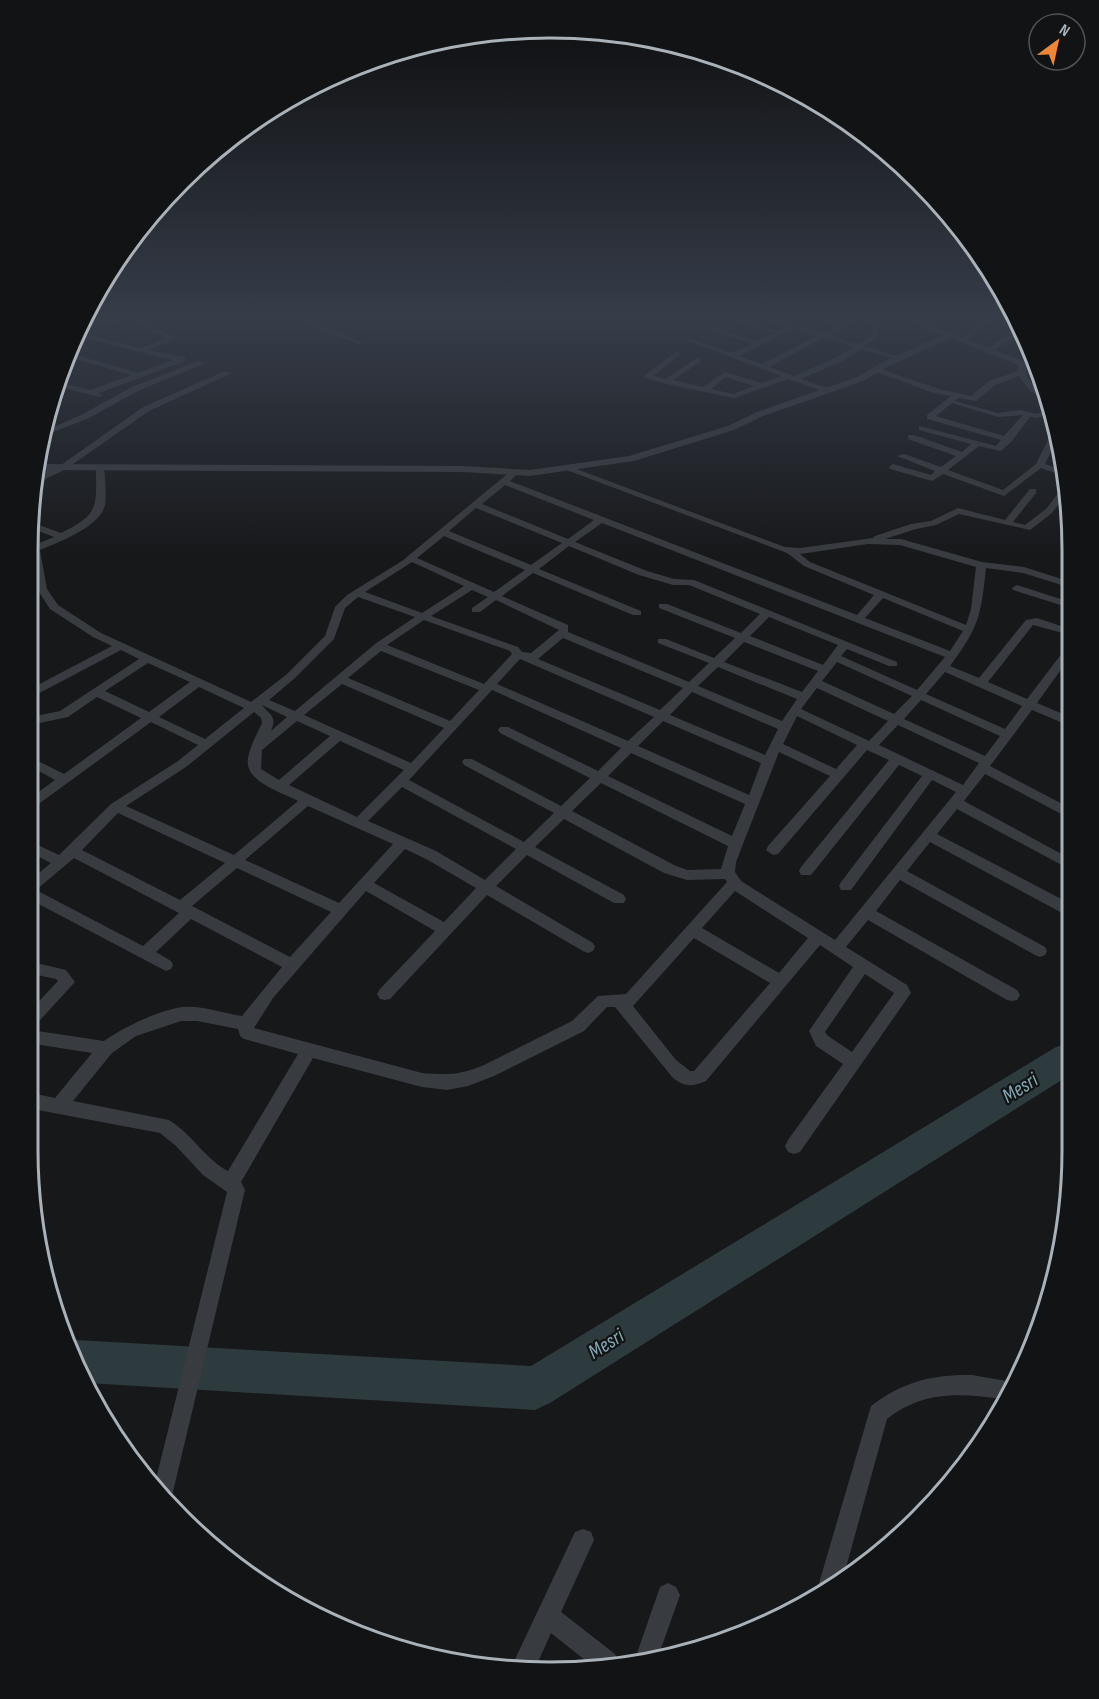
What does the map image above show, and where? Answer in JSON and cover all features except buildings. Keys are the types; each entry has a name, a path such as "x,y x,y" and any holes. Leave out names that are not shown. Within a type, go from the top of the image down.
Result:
{"street":[{"path":"109,398 115,400"},
{"path":"52,430 118,398"},
{"path":"43,477 146,410 172,398"},
{"path":"44,467 462,469 515,472 568,469 630,459 731,428 760,414 805,398"},
{"path":"952,398 930,417 1008,440"},
{"path":"953,398 998,415 1026,413"},
{"path":"1002,407 1037,416 1043,414"},
{"path":"922,428 998,449 1008,440 1026,413"},
{"path":"911,437 963,455"},
{"path":"893,467 929,478 977,444"},
{"path":"901,456 1001,493 1014,486 1040,465 1050,444"},
{"path":"1040,465 1055,471"},
{"path":"38,547 96,514 100,507 100,467"},
{"path":"568,469 790,551 807,564 969,630"},
{"path":"38,880 116,807 182,764 291,676 330,637 340,607 410,558 515,472"},
{"path":"503,482 951,655"},
{"path":"1014,486 1046,494"},
{"path":"1004,524 1046,494 1058,491"},
{"path":"790,551 867,541 914,526 933,523 961,511 1004,524 1027,528 1046,513 1046,494"},
{"path":"476,505 666,581 690,582 893,664"},
{"path":"476,610 601,519"},
{"path":"39,528 60,536"},
{"path":"443,532 637,613"},
{"path":"867,541 910,544 981,564 1024,570 1061,582"},
{"path":"410,558 564,627 561,633 533,657 521,655"},
{"path":"773,850 838,775 920,693 951,655 969,630 975,615 981,564"},
{"path":"38,572 47,600 97,635 198,682 296,716 413,769"},
{"path":"257,748 379,646 420,615 473,585"},
{"path":"1017,588 1061,602"},
{"path":"357,593 514,649 521,655 768,761"},
{"path":"859,619 881,594"},
{"path":"663,606 824,669"},
{"path":"385,994 486,887 767,613"},
{"path":"981,683 1030,622 1037,621 1061,629"},
{"path":"561,633 785,728"},
{"path":"662,641 803,698"},
{"path":"403,842 292,965 246,1024 246,1030 250,1035 422,1080 447,1083 468,1079 578,1026 603,1001 634,997 693,930 731,879 729,862 768,761 794,710 845,645"},
{"path":"38,690 120,646"},
{"path":"379,646 489,687 753,802"},
{"path":"359,822 413,769 521,655"},
{"path":"834,657 920,693 1008,735"},
{"path":"38,719 64,714 147,658"},
{"path":"836,949 965,791 1061,662"},
{"path":"942,667 1061,718"},
{"path":"340,679 452,727"},
{"path":"38,800 198,682"},
{"path":"814,682 985,765 1061,808"},
{"path":"97,692 206,744"},
{"path":"256,703 267,717 268,723 252,760 253,770 307,800 403,842 486,887 588,947"},
{"path":"794,710 965,791"},
{"path":"504,730 736,844"},
{"path":"280,786 339,735"},
{"path":"776,746 838,775"},
{"path":"806,871 897,759"},
{"path":"468,762 680,873 731,879 902,990 903,993 794,1146"},
{"path":"38,765 66,780"},
{"path":"846,886 930,774"},
{"path":"401,781 619,899"},
{"path":"144,954 232,862 307,800"},
{"path":"956,802 1061,860"},
{"path":"116,807 341,910"},
{"path":"928,835 1061,906"},
{"path":"71,850 292,965"},
{"path":"38,851 60,862"},
{"path":"898,873 1040,951"},
{"path":"365,884 446,930"},
{"path":"38,898 166,966"},
{"path":"866,912 1012,995"},
{"path":"693,930 780,981"},
{"path":"618,1000 635,1016 676,1070 693,1079 706,1068 818,937"},
{"path":"853,1062 822,1041 817,1031 863,965"},
{"path":"38,969 61,974 67,982 38,1013"},
{"path":"58,1106 106,1047 131,1030 182,1014 197,1014 246,1024"},
{"path":"38,1037 106,1047"},
{"path":"231,1182 309,1050"},
{"path":"38,1102 163,1126 175,1134 210,1170 231,1182 236,1190 165,1487"},
{"path":"832,1576 878,1413 890,1402 917,1390 963,1383 1002,1389"},
{"path":"527,1661 583,1540"},
{"path":"648,1652 668,1595"},
{"path":"548,1616 602,1658"}],"waterway":[{"name":"Mesri","path":"83,1361 535,1388 1061,1062"}]}
